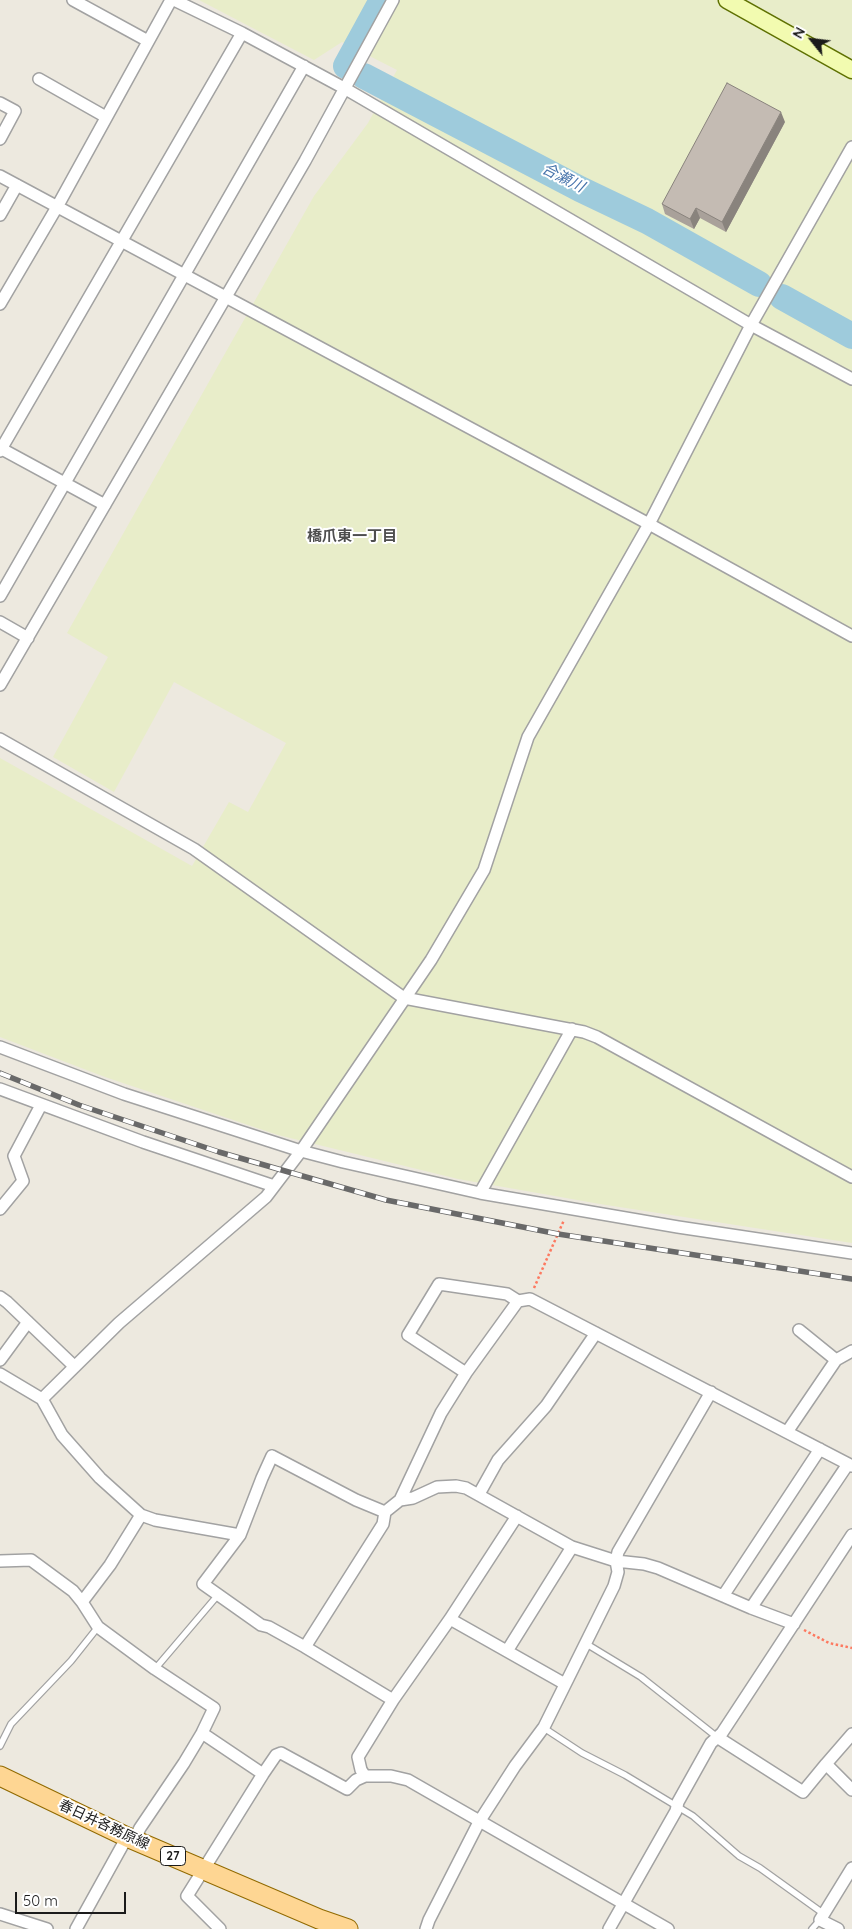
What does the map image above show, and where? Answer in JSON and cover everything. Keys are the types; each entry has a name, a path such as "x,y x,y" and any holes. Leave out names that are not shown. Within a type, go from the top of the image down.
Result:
{"main road":[{"name":"春日井各務原線","path":"0,1776 131,1838 319,1919 348,1929"}],"street":[{"path":"73,0 148,41"},
{"path":"0,304 57,207 148,41 173,0 242,33 344,88 751,325 852,379"},
{"path":"0,685 305,161 393,0"},
{"path":"727,0 852,70"},
{"path":"105,505 0,449 242,33"},
{"path":"0,596 304,66"},
{"path":"39,79 106,117"},
{"path":"0,103 15,111 0,139"},
{"path":"42,1399 126,1316 266,1197 301,1151 431,960 484,870 528,737 649,524 751,325 852,147"},
{"path":"0,176 649,524 852,636"},
{"path":"0,215 17,185"},
{"path":"0,622 28,638"},
{"path":"0,739 194,849 404,998 572,1029 597,1037 852,1177"},
{"path":"480,1193 572,1029"},
{"path":"0,1047 124,1094 301,1151 342,1162 480,1193 852,1253"},
{"path":"0,1088 143,1142 274,1186"},
{"path":"0,1209 24,1181 14,1156 41,1105"},
{"path":"466,1373 408,1335 439,1284 507,1294 524,1300 596,1333 850,1465 751,1608"},
{"path":"0,1297 74,1366"},
{"path":"305,1647 383,1524 385,1512 400,1500 441,1413 466,1373 524,1300"},
{"path":"0,1360 28,1322"},
{"path":"799,1330 836,1360"},
{"path":"479,1494 498,1460 546,1406 596,1333"},
{"path":"787,1432 836,1360 852,1351"},
{"path":"0,1374 42,1399 62,1435 100,1478 141,1515 154,1520 240,1535"},
{"path":"426,1929 479,1822 515,1766 544,1728 564,1684 614,1586 618,1572 616,1562 618,1552 711,1392"},
{"path":"723,1596 820,1449"},
{"path":"385,1512 356,1500 272,1456 240,1535 203,1584 261,1625 269,1627 305,1647 393,1700"},
{"path":"400,1500 413,1498 437,1487 466,1488 572,1547 616,1562 644,1564 658,1568 751,1608 794,1624"},
{"path":"82,1602 110,1565 141,1515"},
{"path":"365,1776 361,1770 358,1757 393,1700 450,1619 517,1516"},
{"path":"609,1929 676,1811 678,1802 711,1743 722,1733 852,1535"},
{"path":"507,1651 572,1547"},
{"path":"0,1561 32,1560 73,1590 98,1628 214,1708 202,1733 140,1828 131,1838 76,1929"},
{"path":"450,1619 564,1684"},
{"path":"202,1733 263,1774"},
{"path":"717,1737 803,1792 852,1734"},
{"path":"220,1929 187,1896 202,1869 263,1774 276,1755 281,1753 347,1789 356,1780 365,1776 391,1776 408,1780 668,1929"},
{"path":"826,1764 852,1790"},
{"path":"838,1929 822,1917 852,1868"},
{"path":"0,1914 47,1929"}],"lane":[{"path":"155,1669 218,1595"},
{"path":"0,1746 11,1724 71,1661 98,1628"},
{"path":"585,1643 641,1677 717,1737"},
{"path":"544,1728 582,1753 625,1775 693,1816 739,1856 760,1868 822,1917 812,1929"}],"path":[{"path":"524,1300 570,1209"},
{"path":"794,1624 821,1639 852,1648"}],"green space":[{"path":"199,0 852,0 852,1243 600,1204 458,1179 278,1135 105,1077 0,1037 0,758 192,866 229,802 248,812 286,743 174,682 114,792 53,757 108,657 67,633 314,196 368,123 397,70 342,42 314,60"}],"building":[{"path":"727,83 781,112 722,222 696,208 690,219 662,204"}],"waterway":[{"name":"合瀬川","path":"346,66 382,0"},
{"name":"合瀬川","path":"364,76 580,189 647,221 759,284"},
{"name":"合瀬川","path":"782,297 852,336"}],"railway":[{"path":"0,1073 79,1105 219,1152 386,1200 558,1234 852,1279"}],"district":[{"name":"橋爪東一丁目","path":"352,536"}]}
